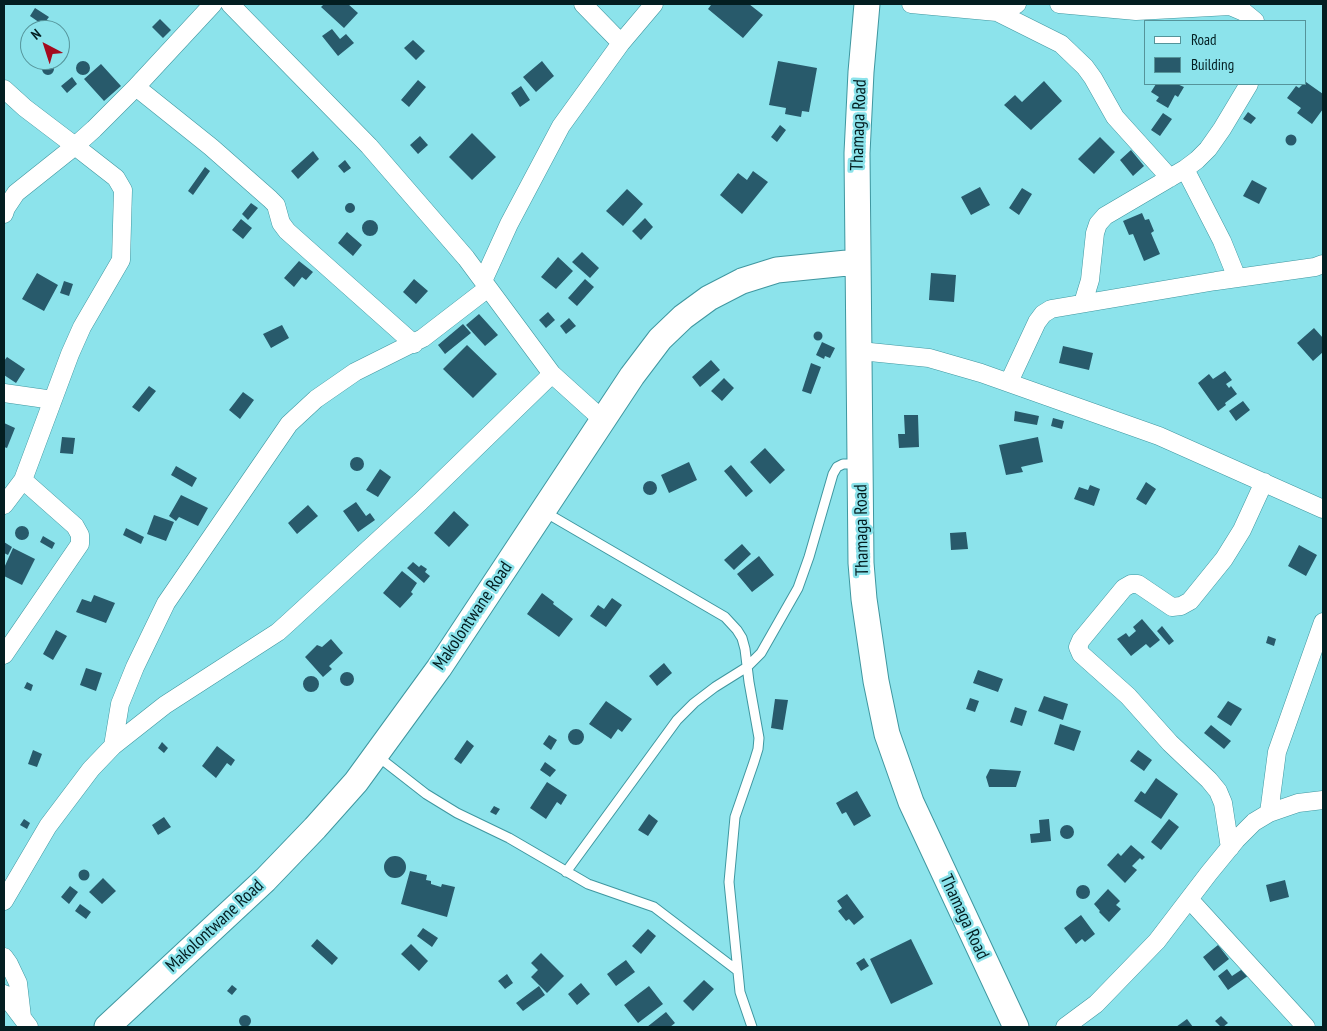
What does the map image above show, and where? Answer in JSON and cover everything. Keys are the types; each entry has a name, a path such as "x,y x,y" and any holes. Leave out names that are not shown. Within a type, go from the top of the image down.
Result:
{"main road":[{"name":"Thamaga Road","path":"867,4 857,153 857,262 860,351 861,563 864,599 876,682 887,734 911,802 1016,1027"},
{"name":"Makolontwane Road","path":"108,1027 265,880 356,782 440,668 632,376 660,339 683,317 709,298 742,281 777,270 857,262"}],"street":[{"path":"4,214 16,193 94,129 213,4"},
{"path":"230,4 369,146 466,258 552,374 603,420"},
{"path":"583,4 621,43"},
{"path":"113,746 120,704 166,603 289,424 316,399 355,372 414,344 486,285 509,224 561,126 621,43 654,4"},
{"path":"910,4 997,12 1006,11 1017,4"},
{"path":"1059,4 1136,11 1230,6 1244,12 1253,20"},
{"path":"997,12 1061,44 1085,67 1094,78 1115,117 1170,178"},
{"path":"1083,303 1090,280 1095,233 1098,224 1105,216 1185,169 1208,149 1247,85"},
{"path":"136,87 211,147 270,199 276,205 281,223 287,231 414,344"},
{"path":"4,89 25,108 116,178 122,190 121,260 82,327 23,480 4,505"},
{"path":"1185,169 1222,241 1237,278"},
{"path":"1009,382 1037,322 1043,314 1051,309 1315,267 1323,264"},
{"path":"860,351 929,358 1009,382 1159,436 1323,509"},
{"path":"4,901 48,826 91,770 113,746 165,705 278,632 420,502 552,374"},
{"path":"4,392 53,400"},
{"path":"4,655 80,544 80,535 75,526 23,480"},
{"path":"1230,848 1223,802 1218,791 1170,743 1128,696 1081,654 1078,647 1081,640 1124,588 1131,584 1138,584 1172,607 1182,606 1190,601 1224,559 1242,530 1264,482"},
{"path":"1269,813 1277,752 1323,622"},
{"path":"1065,1027 1096,1004 1150,948 1230,848 1254,822 1269,813 1298,803 1323,800"},
{"path":"1189,899 1306,1027"},
{"path":"4,957 18,983 25,1022"},
{"path":"5,999 25,1022"}],"lane":[{"path":"566,872 677,720 701,698 747,667 761,653 798,588 810,557 833,474 837,467 842,464 860,464"},
{"path":"543,511 725,618 742,638 759,738 758,749 739,802 734,826 730,882 740,992 752,1027"},
{"path":"376,755 426,794 457,813 509,838 588,884 654,907 738,971"}],"building":[{"path":"324,4 348,4 358,13 344,28 321,7"},
{"path":"709,4 749,4 763,15 743,38 708,9 711,5"},
{"path":"35,8 49,17 47,20 36,20 30,16"},
{"path":"160,19 171,30 163,38 152,27"},
{"path":"332,29 340,39 346,34 354,43 338,56 322,36"},
{"path":"413,40 425,51 416,60 404,48"},
{"path":"83,61 88,63 90,68 88,73 83,75 78,73 76,68 78,63"},
{"path":"542,61 554,76 536,92 523,77"},
{"path":"778,61 817,68 809,112 802,111 801,117 785,114 786,108 769,105"},
{"path":"101,64 121,86 104,101 84,79"},
{"path":"54,70 50,75 46,75 42,71"},
{"path":"72,77 77,84 67,93 61,86"},
{"path":"418,80 426,87 409,107 401,100"},
{"path":"1044,81 1062,101 1031,130 1004,105 1015,95 1022,102"},
{"path":"1307,83 1323,94 1323,109 1312,124 1297,113 1301,108 1287,98 1296,86 1299,88 1302,85 1307,85"},
{"path":"1155,85 1179,85 1184,87 1178,97 1175,95 1168,108 1156,101 1159,97 1151,92"},
{"path":"521,86 530,100 520,107 511,93"},
{"path":"1248,112 1256,118 1251,124 1243,119"},
{"path":"1163,113 1172,119 1160,136 1151,130"},
{"path":"780,125 786,130 777,142 771,137"},
{"path":"472,133 496,157 472,180 449,157"},
{"path":"1291,134 1297,140 1291,146 1285,140"},
{"path":"420,136 428,145 418,154 410,145"},
{"path":"1100,137 1115,152 1094,174 1078,159"},
{"path":"1131,150 1144,166 1133,176 1120,160"},
{"path":"313,151 319,159 298,179 291,171"},
{"path":"345,160 351,168 344,173 338,166"},
{"path":"205,167 210,171 193,195 188,191"},
{"path":"753,171 768,182 742,214 720,195 738,173 747,180"},
{"path":"1252,180 1267,188 1259,204 1243,196"},
{"path":"980,187 990,205 971,215 961,197"},
{"path":"1022,188 1032,194 1019,215 1009,208"},
{"path":"627,189 643,204 623,226 606,211"},
{"path":"251,203 258,208 248,220 242,214"},
{"path":"348,203 352,203 355,208 354,212 348,213 345,210 345,206"},
{"path":"1142,213 1145,220 1149,219 1154,231 1151,233 1160,254 1144,261 1133,234 1129,235 1123,221"},
{"path":"645,218 653,227 641,240 632,231"},
{"path":"241,219 252,228 243,239 232,230"},
{"path":"370,220 378,228 370,236 362,228"},
{"path":"347,232 362,245 353,256 338,243"},
{"path":"582,252 599,268 590,278 572,262"},
{"path":"558,257 573,271 556,289 541,277"},
{"path":"299,261 313,272 306,280 302,277 294,287 284,278"},
{"path":"37,273 58,285 44,311 22,299"},
{"path":"931,273 956,275 954,302 929,300"},
{"path":"414,279 428,291 416,304 403,292"},
{"path":"585,279 594,287 577,306 568,298"},
{"path":"64,281 73,284 69,296 60,293"},
{"path":"548,312 555,320 546,328 539,320"},
{"path":"479,314 498,335 485,346 466,325"},
{"path":"569,318 576,326 566,334 560,326"},
{"path":"463,324 471,333 445,354 438,345"},
{"path":"282,325 289,338 271,348 263,334"},
{"path":"1314,328 1323,338 1323,352 1313,361 1297,343"},
{"path":"818,332 822,336 818,340 814,336"},
{"path":"822,342 835,348 830,358 825,356 824,359 816,355"},
{"path":"467,345 497,374 473,398 443,369"},
{"path":"1063,346 1093,353 1089,370 1059,363"},
{"path":"7,357 25,369 16,383 4,375 4,361"},
{"path":"711,360 720,370 700,387 692,377"},
{"path":"811,363 821,367 811,394 802,391"},
{"path":"1225,371 1232,380 1226,384 1229,388 1231,386 1237,394 1218,411 1198,383 1209,374 1213,379"},
{"path":"724,378 734,388 722,401 711,391"},
{"path":"149,386 156,391 139,412 132,407"},
{"path":"243,392 254,400 240,419 229,410"},
{"path":"1243,401 1250,410 1236,421 1229,411"},
{"path":"1015,411 1039,416 1037,425 1014,421"},
{"path":"904,415 918,415 919,447 899,448 898,434 905,434"},
{"path":"1053,418 1064,421 1062,429 1051,426"},
{"path":"4,423 15,428 7,448 4,447"},
{"path":"62,437 75,438 73,454 60,453"},
{"path":"1038,437 1043,462 1021,467 1023,472 1006,475 999,445"},
{"path":"765,448 785,470 770,484 750,462"},
{"path":"357,457 362,459 364,464 362,469 357,471 352,469 350,464 352,459"},
{"path":"689,462 697,480 669,493 661,475"},
{"path":"731,465 753,491 746,497 724,471"},
{"path":"176,466 197,478 192,487 171,475"},
{"path":"380,469 391,477 378,497 366,490"},
{"path":"650,481 655,483 657,488 655,493 650,495 645,493 643,488 645,483"},
{"path":"1146,482 1156,489 1146,505 1136,499"},
{"path":"1090,485 1100,489 1094,506 1074,499 1079,487 1088,490"},
{"path":"181,495 208,508 198,526 179,517 176,521 169,516"},
{"path":"356,502 366,516 370,513 375,520 358,532 343,511"},
{"path":"308,505 318,516 297,534 288,523"},
{"path":"454,511 469,525 449,547 434,533"},
{"path":"154,515 174,522 166,541 147,534"},
{"path":"22,526 27,528 29,533 27,538 22,540 17,538 15,533 17,528"},
{"path":"126,528 144,537 141,544 123,535"},
{"path":"966,532 968,549 951,550 950,533"},
{"path":"43,536 55,543 52,549 40,542"},
{"path":"4,542 12,547 8,555 4,553"},
{"path":"742,544 751,554 734,570 724,560"},
{"path":"1299,545 1317,555 1306,576 1288,566"},
{"path":"13,548 35,559 22,585 4,576 4,568"},
{"path":"759,556 774,575 752,592 737,574"},
{"path":"413,562 419,567 421,565 427,569 425,572 430,576 424,583 407,568"},
{"path":"402,571 417,583 411,592 413,594 400,608 383,593"},
{"path":"542,593 573,619 559,637 527,614"},
{"path":"94,595 115,603 106,623 76,612 82,599 91,602"},
{"path":"612,598 622,605 606,627 590,616 598,605 604,609"},
{"path":"1142,619 1160,640 1150,648 1146,644 1131,656 1117,639 1126,633 1129,637 1136,631 1133,627"},
{"path":"1162,626 1174,641 1169,645 1157,631"},
{"path":"56,630 67,636 53,660 43,654"},
{"path":"1268,636 1276,639 1274,646 1266,643"},
{"path":"331,639 343,653 329,666 332,669 323,677 305,657 317,645 322,647"},
{"path":"664,663 672,673 657,686 649,676"},
{"path":"86,668 102,673 96,691 80,685"},
{"path":"978,670 1003,679 998,692 973,683"},
{"path":"347,672 352,674 354,679 352,684 347,686 342,684 340,679 342,674"},
{"path":"308,676 314,676 319,681 317,690 308,692 303,687 303,681"},
{"path":"27,682 33,685 31,691 24,688"},
{"path":"1044,696 1068,704 1063,720 1038,711"},
{"path":"970,698 979,701 975,712 966,709"},
{"path":"775,699 788,700 783,730 771,728"},
{"path":"606,701 632,719 622,732 618,729 611,739 589,724"},
{"path":"1228,701 1242,709 1231,726 1217,717"},
{"path":"1015,707 1027,711 1022,726 1010,722"},
{"path":"1060,724 1081,731 1074,751 1054,744"},
{"path":"1211,725 1231,741 1224,749 1204,733"},
{"path":"576,729 584,737 576,745 568,737"},
{"path":"549,735 557,740 551,750 543,744"},
{"path":"467,740 474,746 461,764 454,759"},
{"path":"162,742 168,748 164,753 158,748"},
{"path":"217,746 235,760 231,766 227,763 216,778 202,766"},
{"path":"33,750 42,754 37,767 28,764"},
{"path":"1138,750 1152,760 1144,771 1130,761"},
{"path":"545,762 556,770 550,777 540,770"},
{"path":"990,769 1021,771 1016,787 989,787 986,777"},
{"path":"1156,778 1178,794 1161,819 1134,801 1141,791 1145,794"},
{"path":"547,782 567,795 561,805 557,802 546,819 530,808"},
{"path":"857,791 871,816 854,826 846,812 842,814 836,803"},
{"path":"494,806 500,809 496,815 490,812"},
{"path":"649,814 658,821 648,836 638,830"},
{"path":"164,817 171,827 158,835 152,825"},
{"path":"24,819 30,823 27,829 20,825"},
{"path":"1049,819 1051,841 1031,843 1030,834 1040,833 1039,820"},
{"path":"1169,819 1179,827 1161,850 1151,842"},
{"path":"1067,825 1072,827 1074,832 1072,837 1067,839 1062,837 1060,832 1062,827"},
{"path":"1131,845 1145,857 1142,860 1140,858 1132,866 1137,870 1125,883 1107,865 1118,853 1121,856"},
{"path":"391,856 399,856 406,863 406,871 399,878 391,878 384,871 384,863"},
{"path":"82,870 86,870 89,875 88,879 82,880 79,877 79,873"},
{"path":"410,871 427,875 426,880 431,881 431,884 441,887 442,884 455,887 447,917 401,904"},
{"path":"103,878 116,891 102,904 89,892"},
{"path":"1285,880 1289,897 1270,902 1266,885"},
{"path":"1080,885 1086,885 1090,892 1086,899 1080,899 1076,895 1076,889"},
{"path":"70,886 78,892 69,904 61,897"},
{"path":"1108,889 1120,901 1116,905 1121,909 1109,922 1094,904"},
{"path":"847,894 864,917 854,925 849,919 846,921 838,911 842,908 837,901"},
{"path":"80,904 91,912 86,919 75,911"},
{"path":"1081,915 1095,934 1085,942 1082,939 1076,944 1064,928"},
{"path":"423,928 438,938 432,947 417,936"},
{"path":"648,929 656,936 641,954 632,946"},
{"path":"317,939 338,958 332,965 311,946"},
{"path":"911,939 933,984 891,1004 870,959"},
{"path":"411,944 428,961 419,971 401,954"},
{"path":"1218,945 1229,959 1214,971 1203,957"},
{"path":"541,953 564,976 547,993 531,977 538,970 531,963"},
{"path":"864,958 869,966 861,971 856,963"},
{"path":"626,960 635,972 616,986 607,974"},
{"path":"1247,966 1252,973 1228,990 1218,976 1227,969 1232,976"},
{"path":"507,974 513,983 505,989 498,981"},
{"path":"704,980 714,989 693,1011 683,1001"},
{"path":"581,983 590,994 577,1005 568,994"},
{"path":"232,985 237,989 232,995 227,991"},
{"path":"539,986 545,995 523,1011 516,1003"},
{"path":"649,986 663,1004 638,1023 624,1005"},
{"path":"666,1012 675,1023 670,1027 647,1027"},
{"path":"247,1015 250,1016 250,1026 243,1027 240,1026 239,1019 240,1016"},
{"path":"1221,1016 1228,1023 1223,1027 1215,1021"},
{"path":"1187,1019 1193,1027 1176,1027"}]}
